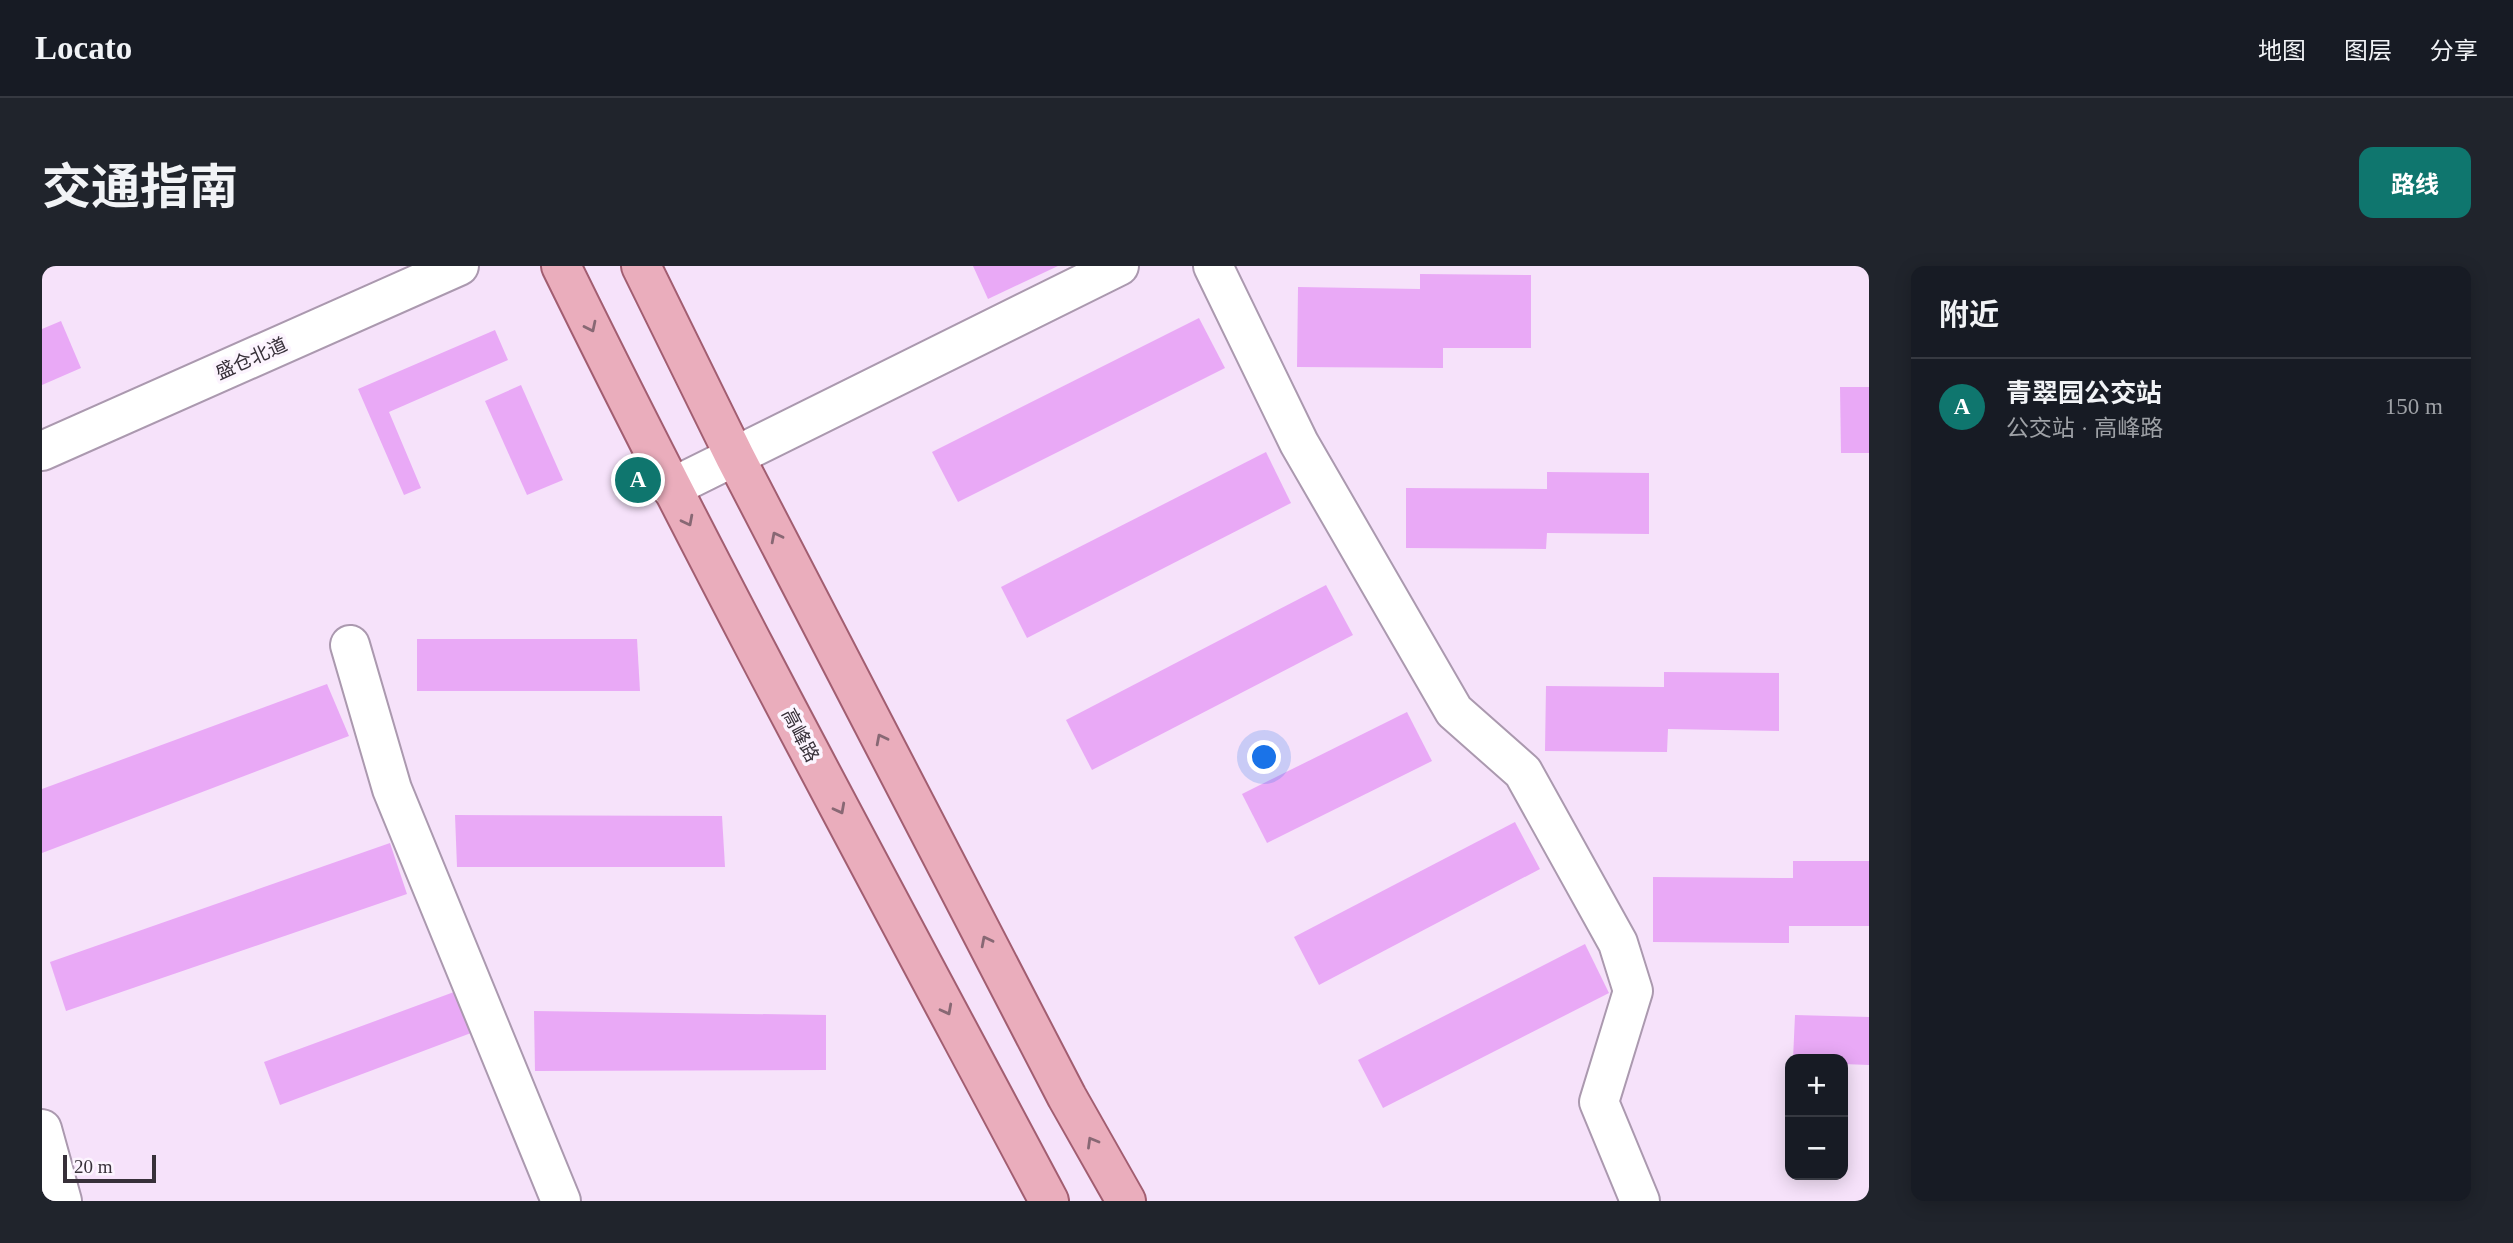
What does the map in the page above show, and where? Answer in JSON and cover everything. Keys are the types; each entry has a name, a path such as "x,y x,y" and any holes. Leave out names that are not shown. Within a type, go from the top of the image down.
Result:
{"main road":[{"name":"高峰路","path":"561,266 671,488 1049,1201"},
{"path":"646,272 734,457 1061,1085 1126,1201"}],"street":[{"name":"盛仓北道","path":"42,428 412,266"},
{"name":"盛仓北道","path":"42,451 459,266"},
{"path":"671,488 1119,266"},
{"path":"1213,266 1299,443 1454,711 1522,772 1618,943 1633,991 1599,1102 1640,1201"},
{"path":"350,645 392,789 561,1201"},
{"path":"42,1129 62,1201"}],"building":[{"path":"973,266 1058,266 988,299"},
{"path":"1420,274 1531,275 1531,348 1443,348 1443,368 1297,367 1298,287 1420,289"},
{"path":"1199,318 1225,368 958,502 932,452"},
{"path":"61,321 81,368 42,385 42,329"},
{"path":"495,330 508,360 389,412 421,488 404,495 358,389"},
{"path":"521,385 563,480 527,495 485,401"},
{"path":"1840,387 1869,387 1869,453 1841,453"},
{"path":"1266,452 1291,503 1027,638 1001,587"},
{"path":"1547,472 1649,473 1649,534 1547,533 1546,549 1406,548 1406,488 1547,489"},
{"path":"1326,585 1353,635 1092,770 1066,720"},
{"path":"417,639 637,639 640,691 417,691"},
{"path":"1664,672 1779,673 1779,731 1668,729 1667,752 1545,751 1546,686 1664,687"},
{"path":"327,684 349,736 42,853 42,789"},
{"path":"1407,712 1432,761 1267,843 1242,794"},
{"path":"455,815 722,816 725,867 457,867"},
{"path":"1515,822 1540,869 1319,985 1294,937"},
{"path":"390,843 407,894 66,1011 50,962"},
{"path":"1793,861 1869,861 1869,926 1789,926 1789,943 1653,942 1653,877 1793,878"},
{"path":"1585,944 1609,993 1383,1108 1358,1060"},
{"path":"454,992 471,1033 280,1105 264,1062"},
{"path":"534,1011 826,1015 826,1070 535,1071"},
{"path":"1795,1015 1869,1017 1869,1065 1848,1064 1848,1054 1793,1054"}],"place":[{"name":"青翠园公交站","path":"638,480"}]}
